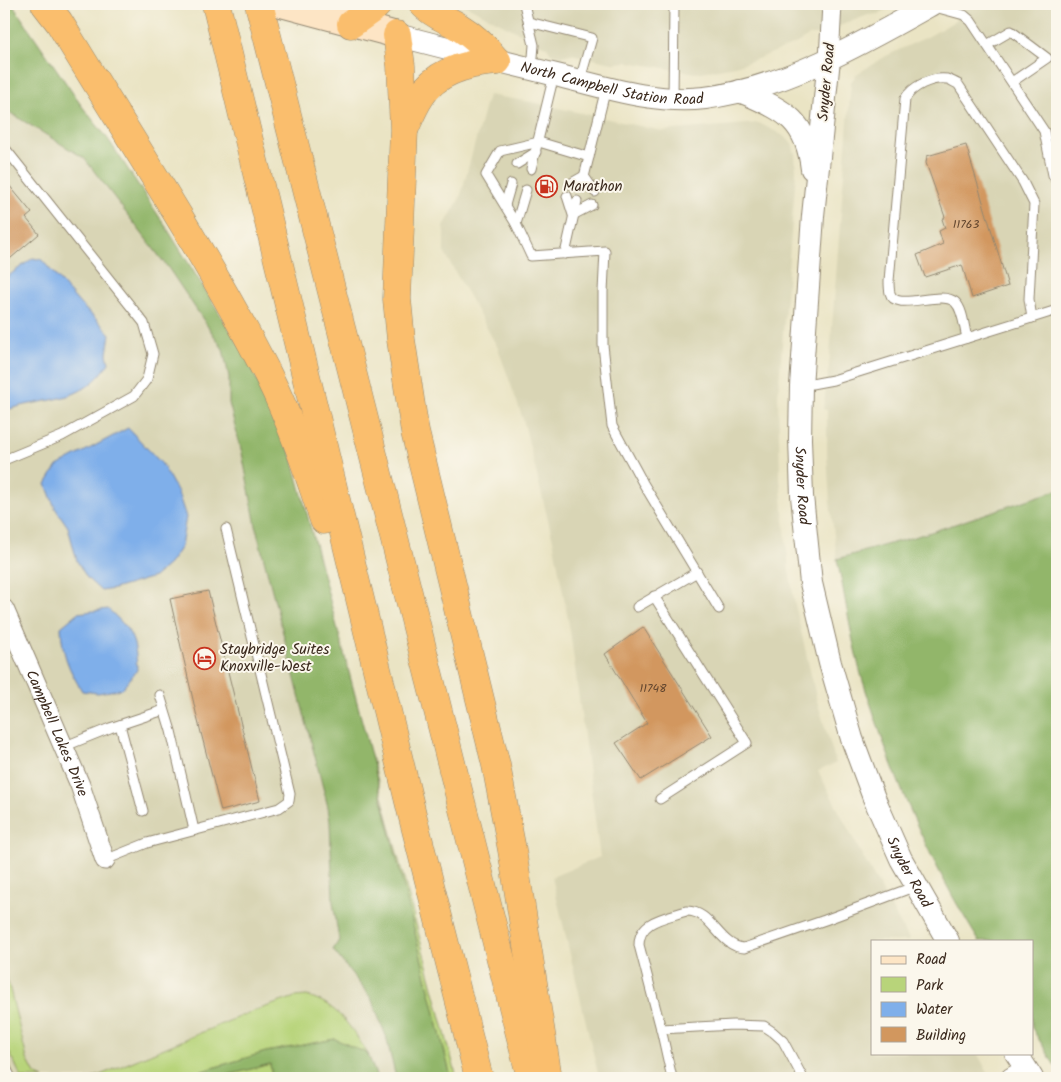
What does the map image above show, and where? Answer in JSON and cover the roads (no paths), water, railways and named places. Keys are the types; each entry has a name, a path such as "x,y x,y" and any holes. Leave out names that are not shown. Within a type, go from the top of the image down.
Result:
{"highway":[{"path":"216,4 389,718 479,1078"},
{"path":"259,4 531,1078"},
{"path":"351,24 378,4"},
{"path":"423,4 440,18 471,34 497,61"},
{"path":"54,10 210,269 268,376 304,458 389,718"},
{"path":"397,35 401,66 404,130 398,299 402,349 415,432 496,765 512,850 548,1078"},
{"path":"404,130 420,96 437,79 466,65 497,61"}],"main road":[{"name":"North Campbell Station Road","path":"281,4 397,35"}],"street":[{"name":"Snyder Road","path":"832,4 801,386 802,496 811,583 830,663 852,739 901,859 947,940"},
{"name":"North Campbell Station Road","path":"397,35 606,88 673,99 705,98 740,92 800,71 828,59 930,5"},
{"path":"740,92 781,111 795,122 806,141 809,151 816,193"},
{"name":"Campbell Lakes Drive","path":"4,609 80,785 105,860"}],"lane":[{"path":"524,4 534,45 532,69"},
{"path":"673,99 674,4"},
{"path":"930,5 964,15 971,21 1044,131 1053,152 1053,175 1057,182"},
{"path":"529,22 592,38 580,81"},
{"path":"985,43 1011,31 1047,58 1012,82"},
{"path":"532,170 554,74"},
{"path":"967,338 956,302 949,298 941,297 905,302 896,300 890,293 889,281 904,99 909,92 922,84 948,79 958,84 1031,196 1034,204 1029,299 1032,318"},
{"path":"583,181 606,88"},
{"path":"589,157 539,142 500,151 486,175 516,224 531,256 605,251 603,344 612,426 643,483 719,609"},
{"path":"4,146 144,323 153,354 147,379 134,396 62,436 4,460"},
{"path":"517,164 536,152"},
{"path":"570,184 583,181"},
{"path":"583,181 596,192"},
{"path":"505,205 511,184"},
{"path":"516,224 526,190"},
{"path":"567,196 573,215"},
{"path":"564,254 577,201"},
{"path":"573,215 592,205"},
{"path":"801,386 833,380 1057,310"},
{"path":"105,860 146,843 279,808 289,801 290,794 226,529"},
{"path":"637,607 697,572"},
{"path":"654,596 747,743 660,799"},
{"path":"160,695 194,830"},
{"path":"63,747 120,724 164,710"},
{"path":"120,724 143,811"},
{"path":"672,1078 639,945 639,936 644,928 650,924 690,910 704,917 731,945 744,948 917,886"},
{"path":"661,1028 733,1025 764,1026 783,1041 803,1078"},
{"path":"4,1064 11,1078"}],"water":[{"path":"33,258 42,260 80,304 110,334 107,354 109,363 87,387 75,393 62,398 19,406 4,411 4,279"},
{"path":"128,428 162,464 178,493 186,517 181,547 169,564 154,577 101,591 87,578 77,561 68,527 55,508 46,484 57,466"},
{"path":"108,609 131,635 137,670 122,689 98,693 82,691 67,661 61,627 78,613"}],"place":[{"name":"Marathon","path":"547,186"},
{"name":"Staybridge Suites Knoxville-West","path":"204,658"}]}
